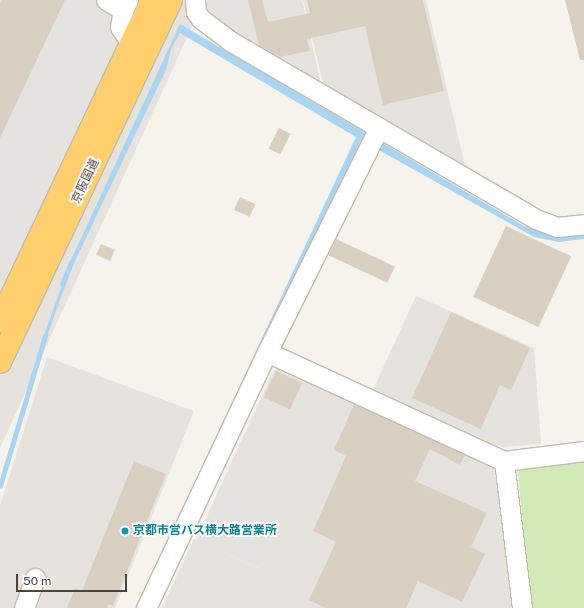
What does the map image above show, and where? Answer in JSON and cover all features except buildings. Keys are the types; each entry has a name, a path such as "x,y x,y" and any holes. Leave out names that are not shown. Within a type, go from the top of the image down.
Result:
{"highway":[{"name":"京阪国道","path":"0,321 140,40 164,2"},
{"name":"京阪国道","path":"0,362 140,40"}],"street":[{"path":"106,0 126,5 120,27 140,40"},
{"path":"195,0 196,12 201,19 230,41 375,135 536,219 557,227 584,224"},
{"path":"146,608 267,352 375,135"},
{"path":"267,352 504,461 584,451"},
{"path":"504,461 522,608"},
{"path":"24,608 35,578"}],"shaded area":[{"path":"0,0 204,0 0,448"},
{"path":"0,0 79,0 111,21 114,34 0,278"},
{"path":"208,0 302,0 321,84 235,34 204,13"},
{"path":"245,0 257,46 216,23 205,12 209,1"},
{"path":"303,0 426,0 465,166 324,87"},
{"path":"416,296 534,348 541,444 502,447 492,445 373,390"},
{"path":"47,357 194,411 115,608 0,608 0,506"},
{"path":"285,365 500,469 515,608 162,608 194,539 258,568 281,517 219,489 274,370"},
{"path":"219,489 281,517 258,568 196,540"}],"green space":[{"path":"584,457 584,608 531,608 518,473 527,463"}],"water":[{"path":"180,24 524,226 555,235 584,232 584,239 559,242 534,237 361,140 141,608 136,608 356,137 180,33 171,49 166,70 73,265 45,341 42,341 71,260"}],"waterway":[{"path":"62,284 71,263"},
{"path":"0,486 45,336"}],"place":[{"name":"京都市営バス横大路営業所","path":"125,531"}]}
